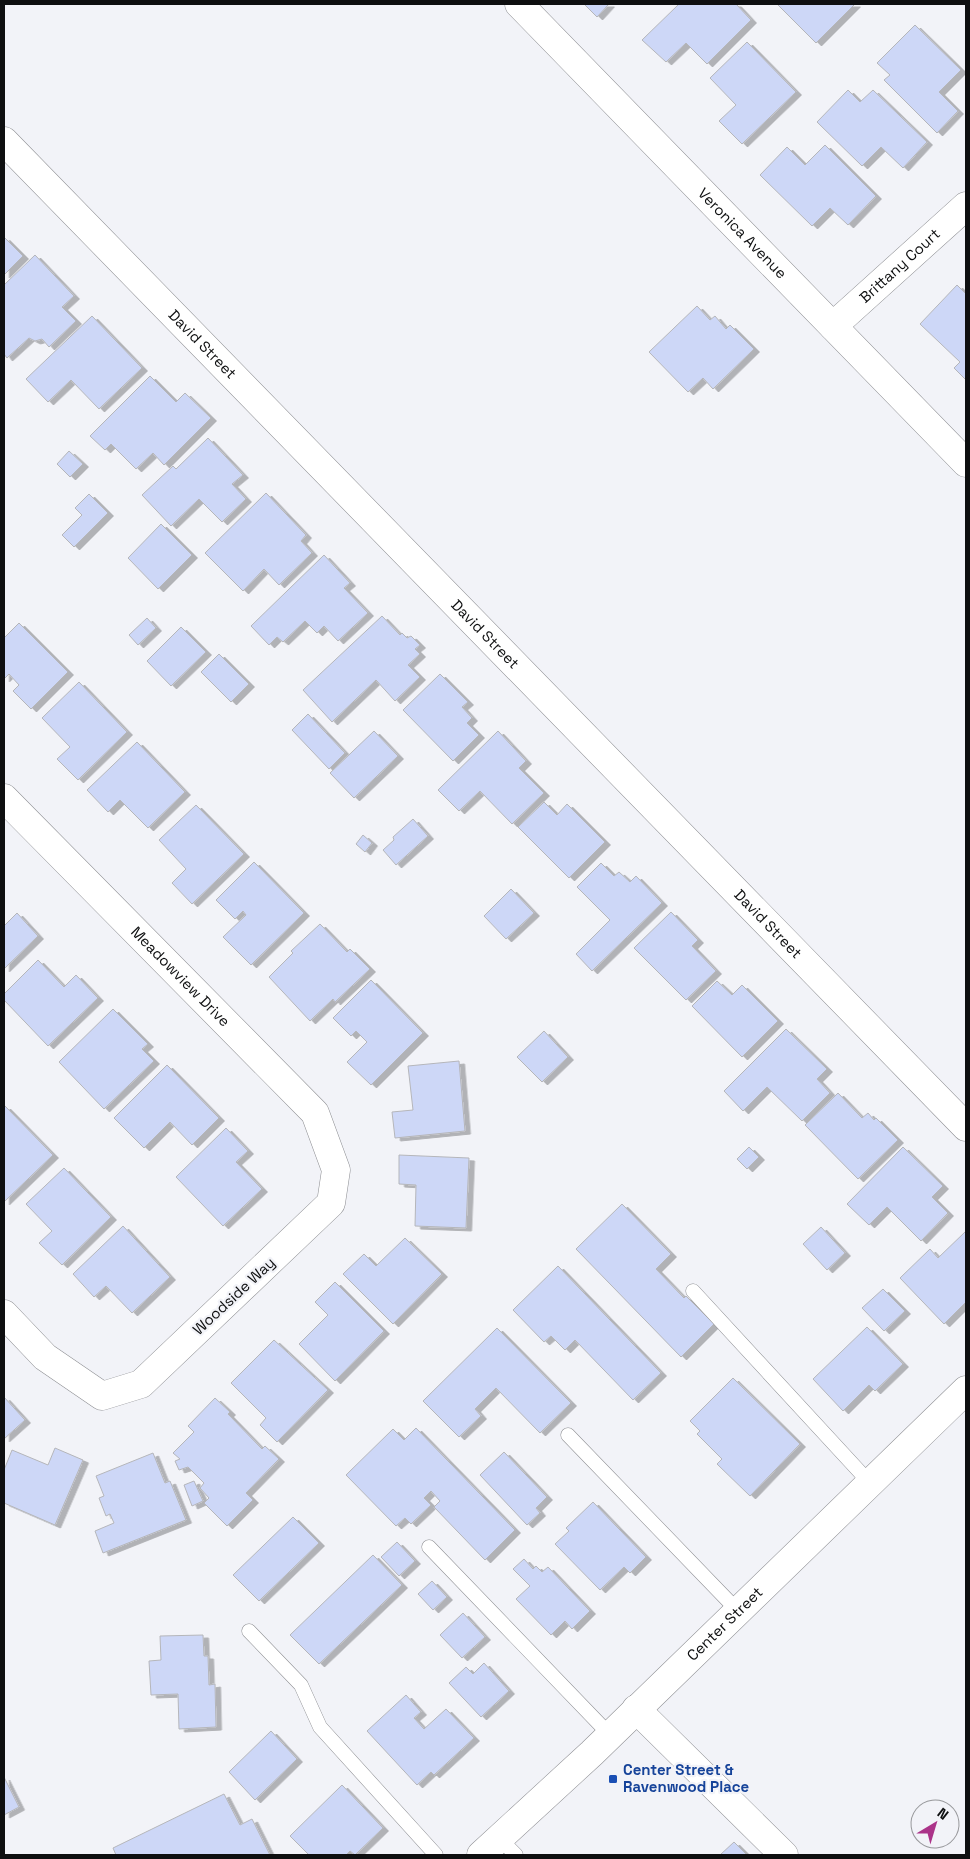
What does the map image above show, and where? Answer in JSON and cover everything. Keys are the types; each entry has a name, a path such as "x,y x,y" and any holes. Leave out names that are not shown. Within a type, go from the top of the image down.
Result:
{"street":[{"name":"Veronica Avenue","path":"519,4 966,463"},
{"name":"David Street","path":"4,141 966,1127"},
{"name":"Brittany Court","path":"833,326 966,206"},
{"name":"Meadowview Drive","path":"4,798 315,1113 336,1170"},
{"name":"Woodside Way","path":"4,1314 44,1357 102,1396 140,1384 331,1203 336,1170"},
{"name":"Center Street","path":"499,1849 610,1734 966,1390"},
{"path":"636,1709 784,1855"}],"lane":[{"path":"693,1291 870,1483"},
{"path":"568,1435 738,1611"},
{"path":"429,1547 610,1734"},
{"path":"249,1631 301,1686 320,1727 436,1855"}],"building":[{"path":"584,4 609,4 597,17"},
{"path":"679,4 736,4 751,20 707,64 686,43 666,62 642,40"},
{"path":"777,4 855,4 816,43"},
{"path":"915,25 961,70 939,92 958,111 937,133 884,80 890,75 877,63"},
{"path":"747,42 796,92 742,144 719,121 736,105 710,78"},
{"path":"848,90 860,102 873,90 927,142 903,168 881,147 862,166 817,122"},
{"path":"825,145 876,196 848,225 830,208 812,226 760,175 787,147 805,165"},
{"path":"4,237 23,256 4,275"},
{"path":"35,255 74,296 62,307 76,321 49,347 42,339 35,341 29,338 7,358 4,354 4,285"},
{"path":"957,285 966,294 966,380 954,368 960,362 920,324"},
{"path":"697,306 710,320 715,316 726,329 730,325 754,349 713,389 703,378 688,392 649,352"},
{"path":"92,316 142,368 99,409 71,380 48,402 26,379"},
{"path":"150,376 176,402 185,393 211,418 164,465 153,453 136,469 111,444 105,450 90,436"},
{"path":"208,438 243,475 232,484 246,499 222,522 199,499 171,526 142,495 173,466 176,469"},
{"path":"69,451 83,464 70,477 57,464"},
{"path":"266,493 306,535 301,541 312,553 279,585 264,569 243,591 205,553"},
{"path":"89,494 108,513 74,547 62,535 82,515 75,508"},
{"path":"161,524 192,555 158,589 128,558"},
{"path":"324,555 350,583 344,588 368,613 338,641 324,626 317,633 305,621 283,642 277,637 269,645 251,626"},
{"path":"382,616 400,635 402,633 407,638 411,636 420,645 415,649 420,654 408,665 420,677 395,701 376,680 332,722 303,690"},
{"path":"147,618 156,628 138,645 129,635"},
{"path":"19,623 68,672 31,709 13,691 19,685 9,674 4,679 4,638"},
{"path":"181,627 206,652 171,686 147,661"},
{"path":"219,654 249,684 231,702 201,672"},
{"path":"440,674 468,702 462,707 472,718 467,723 479,735 453,761 403,710"},
{"path":"79,682 127,732 78,780 57,759 70,747 42,718"},
{"path":"308,714 345,753 329,769 292,730"},
{"path":"374,731 398,756 354,798 330,773"},
{"path":"498,731 526,761 519,768 544,793 512,824 480,791 459,811 438,790"},
{"path":"137,742 185,792 148,828 120,800 108,812 87,790"},
{"path":"544,802 557,815 567,804 605,842 569,878 518,827"},
{"path":"196,805 244,854 192,904 172,883 186,869 159,840"},
{"path":"413,819 428,836 396,865 383,850 394,840 393,837"},
{"path":"363,835 372,843 365,852 356,844"},
{"path":"254,862 304,913 251,965 223,937 246,915 243,911 235,919 216,900"},
{"path":"601,863 614,876 619,872 630,882 636,876 662,903 592,971 576,954 610,920 577,887"},
{"path":"511,889 534,913 506,939 484,916"},
{"path":"671,912 698,940 692,946 716,971 686,1000 634,948"},
{"path":"17,913 38,936 4,969 4,924"},
{"path":"320,924 347,952 350,949 370,969 335,1002 333,999 310,1021 269,977 293,953 291,951"},
{"path":"38,960 64,987 76,975 98,998 48,1046 4,1000 4,994"},
{"path":"371,980 423,1033 371,1085 347,1062 367,1042 356,1031 351,1036 333,1018"},
{"path":"717,981 732,995 742,985 778,1021 742,1057 692,1006"},
{"path":"113,1009 148,1044 142,1049 154,1061 104,1109 59,1062"},
{"path":"786,1029 827,1069 817,1079 830,1093 802,1121 767,1087 743,1111 724,1091"},
{"path":"544,1031 568,1057 542,1082 517,1057"},
{"path":"459,1061 465,1131 395,1138 392,1112 413,1110 408,1066"},
{"path":"167,1065 219,1118 192,1145 170,1122 144,1148 114,1118"},
{"path":"838,1093 862,1118 868,1113 874,1120 876,1118 898,1140 858,1179 805,1125"},
{"path":"4,1107 53,1155 4,1202"},
{"path":"226,1128 248,1151 236,1162 262,1189 223,1226 176,1177"},
{"path":"749,1147 759,1157 747,1169 737,1159"},
{"path":"903,1147 943,1186 932,1197 948,1213 921,1241 887,1207 869,1225 847,1204"},
{"path":"399,1155 469,1158 466,1228 415,1226 416,1185 399,1184"},
{"path":"64,1168 111,1217 62,1265 39,1243 52,1231 26,1204"},
{"path":"622,1204 671,1254 656,1269 684,1298 686,1296 714,1324 681,1357 576,1249"},
{"path":"123,1226 170,1277 132,1313 106,1286 94,1297 73,1274"},
{"path":"821,1227 845,1253 827,1270 803,1244"},
{"path":"966,1231 966,1302 944,1324 900,1278 930,1249 938,1258"},
{"path":"405,1238 442,1274 393,1324 343,1274 364,1254 376,1266"},
{"path":"558,1266 661,1373 633,1400 575,1340 565,1350 551,1336 544,1342 513,1310"},
{"path":"335,1282 384,1331 335,1381 299,1344 328,1315 315,1302"},
{"path":"883,1289 905,1311 884,1331 862,1308"},
{"path":"867,1327 903,1364 875,1391 869,1385 843,1411 813,1379"},
{"path":"497,1328 571,1403 540,1433 496,1388 475,1409 481,1416 459,1437 423,1401"},
{"path":"274,1340 328,1390 277,1442 260,1425 266,1418 231,1383"},
{"path":"733,1378 800,1444 750,1496 717,1464 722,1459 697,1434 700,1431 690,1421"},
{"path":"4,1397 25,1420 4,1439"},
{"path":"215,1398 230,1412 228,1414 262,1449 265,1446 279,1459 246,1493 253,1500 227,1526 204,1503 209,1498 200,1488 204,1483 188,1467 179,1470 175,1461 180,1459 173,1453 194,1432 188,1426"},
{"path":"416,1428 515,1530 485,1560 434,1507 440,1501 431,1491 424,1498 431,1505 411,1524 405,1518 396,1526 346,1475 393,1429 404,1440"},
{"path":"55,1448 83,1460 55,1525 4,1503 4,1470 12,1450 48,1465"},
{"path":"504,1452 547,1497 536,1508 540,1513 527,1525 480,1475"},
{"path":"153,1453 165,1483 170,1481 186,1520 103,1553 95,1531 114,1523 110,1514 106,1516 99,1498 104,1496 96,1476"},
{"path":"194,1481 203,1501 192,1506 184,1485"},
{"path":"593,1502 646,1557 630,1573 624,1567 600,1590 555,1544 569,1531 566,1528"},
{"path":"293,1517 319,1543 259,1601 233,1575"},
{"path":"397,1542 415,1561 399,1576 381,1557"},
{"path":"373,1555 402,1585 319,1664 290,1635"},
{"path":"524,1559 533,1569 536,1566 542,1572 548,1567 590,1611 572,1629 565,1621 551,1635 516,1599 530,1586 513,1569"},
{"path":"432,1581 447,1597 433,1610 418,1594"},
{"path":"463,1613 485,1637 462,1658 440,1635"},
{"path":"203,1635 204,1656 208,1656 209,1685 215,1684 216,1727 179,1729 178,1694 151,1695 149,1661 161,1660 160,1636"},
{"path":"484,1663 509,1691 481,1717 449,1683 466,1667 473,1674"},
{"path":"406,1695 421,1712 414,1718 424,1729 446,1709 474,1738 434,1775 431,1772 417,1785 367,1731"},
{"path":"271,1731 297,1759 255,1800 229,1772"},
{"path":"4,1777 19,1807 4,1815"},
{"path":"342,1785 383,1828 355,1855 350,1851 346,1855 309,1855 290,1836"},
{"path":"224,1794 240,1825 252,1819 270,1855 116,1855 113,1848"},
{"path":"734,1842 747,1855 720,1855"}],"place":[{"name":"Center Street & Ravenwood Place","path":"613,1779"}]}
